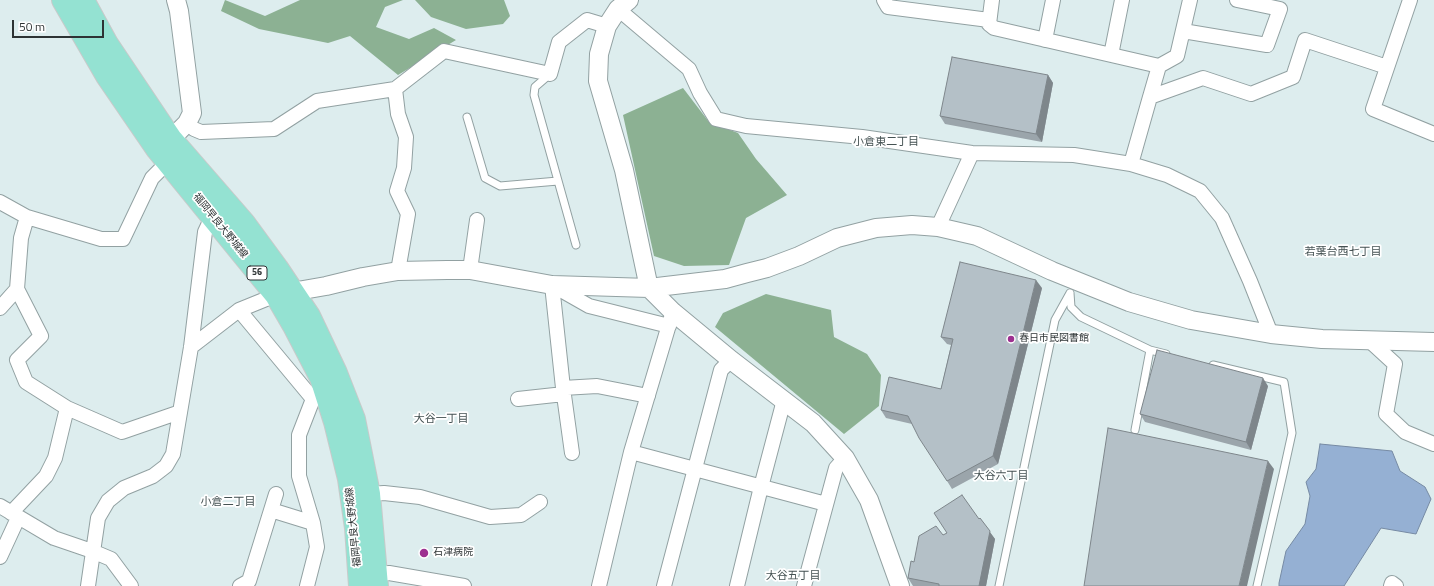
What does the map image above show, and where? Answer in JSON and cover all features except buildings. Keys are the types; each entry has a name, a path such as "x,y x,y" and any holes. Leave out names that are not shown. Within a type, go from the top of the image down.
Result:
{"main road":[{"name":"福岡早良大野城線","path":"63,0 107,76 157,150 212,217 284,293 309,316 336,373 354,419 369,494 370,583"},
{"name":"福岡早良大野城線","path":"83,0 107,44 158,120 171,138 244,223 284,293 294,326 320,378 335,422 348,479 356,528 358,560 370,583"}],"street":[{"path":"171,138 187,123 192,113 179,11 176,0"},
{"path":"884,0 888,7 989,20"},
{"path":"992,0 988,24 994,28 1159,66 1177,56 1190,0"},
{"path":"1045,40 1053,0"},
{"path":"1111,55 1122,0"},
{"path":"1183,31 1267,45 1280,9 1237,0"},
{"path":"1410,0 1373,109 1434,134"},
{"path":"900,586 869,500 845,458 813,422 730,360 671,319 650,288 624,170 598,81 599,54 607,26 624,5 690,69 700,93 716,119 746,126 862,137 972,153 1074,155 1131,164 1167,175 1200,191 1222,218 1250,281 1271,334"},
{"path":"187,123 194,129 201,132 274,128 317,101 395,89 444,51 550,74 559,42 587,20 607,26"},
{"path":"1150,97 1203,78 1251,94 1293,77 1305,40 1387,67"},
{"path":"1131,164 1159,66"},
{"path":"395,89 398,114 406,137 404,168 397,191 408,214 398,271"},
{"path":"0,202 27,217 101,239 123,239 152,178 168,162 168,152 158,120"},
{"path":"938,227 972,153"},
{"path":"88,586 98,518 108,501 124,488 153,476 166,466 173,454 191,348 205,232 212,217 214,205 205,178"},
{"path":"27,217 22,238 17,289 41,336 16,360 26,382 67,408 122,432 180,412"},
{"path":"470,270 476,220"},
{"path":"191,348 239,310 284,293 398,271 470,270 552,285 650,288 725,279 767,268 799,256 837,238 876,228 912,225 938,227 977,236 1073,287 1191,320 1271,334 1322,339 1434,342"},
{"path":"552,285 589,306 671,319"},
{"path":"552,285 563,391 572,453"},
{"path":"0,308 17,289"},
{"path":"239,310 314,399 299,435 299,476 313,523 318,547 307,586"},
{"path":"599,586 632,452 671,319"},
{"path":"1370,340 1395,364 1386,414 1405,432 1434,444"},
{"path":"664,586 721,370 730,360"},
{"path":"518,399 596,386 648,396"},
{"path":"737,586 761,486 784,400"},
{"path":"0,557 9,513 46,476 55,458 67,408"},
{"path":"632,452 826,504"},
{"path":"804,586 836,468 845,458"},
{"path":"348,479 358,491 369,494 384,492 420,497 490,517 521,516 540,502"},
{"path":"240,586 249,581 276,494"},
{"path":"356,528 361,501 369,494"},
{"path":"271,510 313,523"},
{"path":"9,513 54,538 112,559 131,586"},
{"path":"370,583 389,573 464,586"},
{"path":"1391,586 1392,583 1396,586"}],"lane":[{"path":"550,74 536,87 534,95 576,245"},
{"path":"467,117 485,178 500,186 558,181"},
{"path":"1073,287 1071,307 1081,318 1150,350 1173,356"},
{"path":"999,586 1055,320 1073,287"},
{"path":"1135,430 1150,350"},
{"path":"1202,362 1284,382 1292,433 1284,474 1257,586"}],"green space":[{"path":"225,0 265,16 300,0 403,0 385,7 376,27 409,39 434,28 456,40 398,75 350,36 328,43 259,29 221,11"},
{"path":"415,0 504,0 510,16 503,24 466,29 431,17"},
{"path":"683,88 709,122 738,133 756,159 787,195 746,218 729,265 684,266 654,256 623,115"},
{"path":"766,294 831,310 834,337 867,354 881,375 879,406 844,434 715,327 723,313"}],"water":[{"path":"1320,444 1392,451 1400,471 1425,487 1431,499 1416,534 1381,528 1344,586 1279,586 1286,551 1305,524 1310,496 1306,482 1316,469"}],"place":[{"name":"春日市民図書館","path":"1011,339"},
{"name":"石津病院","path":"424,553"}],"district":[{"name":"小倉東二丁目","path":"886,142"},
{"name":"若葉台西七丁目","path":"1343,252"},
{"name":"大谷一丁目","path":"441,419"},
{"name":"大谷六丁目","path":"1001,476"},
{"name":"小倉二丁目","path":"228,502"},
{"name":"大谷五丁目","path":"793,576"}]}
